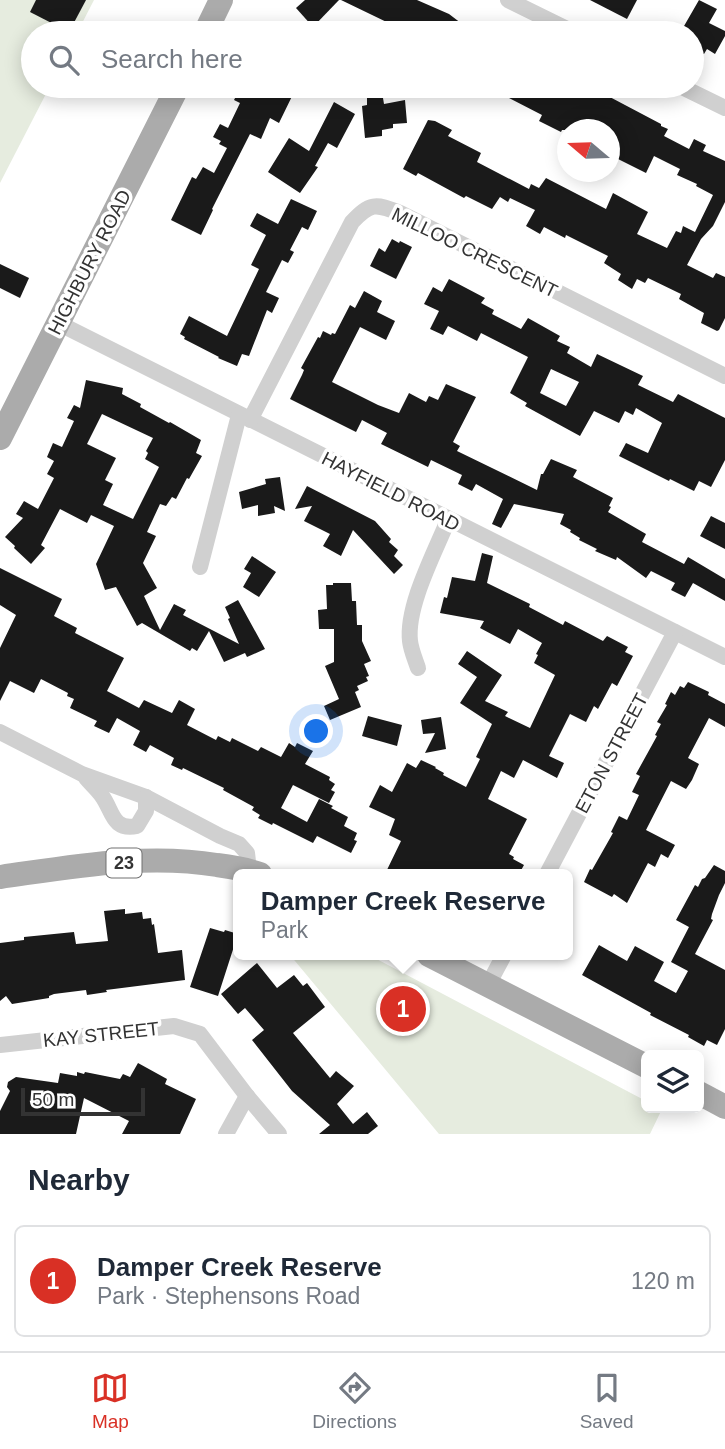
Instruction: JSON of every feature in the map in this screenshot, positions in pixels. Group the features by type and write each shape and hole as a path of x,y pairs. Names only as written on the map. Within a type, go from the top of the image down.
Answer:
{"main road":[{"path":"211,21 221,0"},
{"name":"HIGHBURY ROAD","path":"0,438 172,98"},
{"name":"23","path":"0,877 80,866 166,860 238,869"},
{"path":"439,960 641,1063"},
{"path":"704,1096 725,1107"}],"street":[{"path":"510,0 551,21"},
{"path":"704,94 723,101"},
{"name":"MILLOO CRESCENT","path":"244,418 352,222 362,211 373,205 400,213 725,376"},
{"name":"HAYFIELD ROAD","path":"58,323 725,657"},
{"path":"200,567 244,418"},
{"path":"418,668 410,643 413,606 448,520"},
{"name":"ETON STREET","path":"550,869 675,632"},
{"path":"0,732 82,774 146,797 239,844 247,853 253,869"},
{"path":"82,774 101,794 119,824 137,826 147,808 146,797"},
{"path":"488,985 501,960"},
{"name":"KAY STREET","path":"0,1045 173,1026 200,1034 279,1134"},
{"path":"226,1134 247,1096"}],"shaded area":[{"path":"0,0 94,0 83,21 21,21 21,98 44,98 0,183"},
{"path":"294,960 378,960 641,1098 641,1113 660,1113 650,1134 439,1134"}],"building":[{"path":"36,0 86,0 75,21 48,21 30,12"},
{"path":"305,0 339,0 319,21 308,21 296,8"},
{"path":"341,0 417,0 458,21 384,21"},
{"path":"590,0 637,0 627,19"},
{"path":"699,0 717,9 709,23 725,31 725,36 715,54 707,49 704,54 704,21 687,21"},
{"path":"291,98 279,123 270,118 261,139 250,134 201,235 171,220 192,177 196,179 203,167 214,173 227,148 213,137 220,124 228,128 240,103 234,100"},
{"path":"367,98 383,98 384,104 405,100 407,123 393,124 393,128 382,130 382,136 365,138 362,106 367,105"},
{"path":"509,98 612,98 668,129 664,136 689,149 694,139 706,145 703,151 725,161 725,202 713,226 701,239 687,265 713,278 716,273 725,277 725,318 719,330 701,323 704,313 679,299 681,294 648,278 645,283 637,279 632,289 618,280 621,274 604,263 608,256 566,235 565,238 544,227 540,234 526,226 535,210 510,198 508,202 500,197 492,209 466,196 464,198 418,173 416,176 403,169 428,120 435,121 452,130 448,136 481,153 477,162 529,189 531,184 539,188 546,178 606,209 613,193 648,212 637,234 667,248 676,231 681,233 683,226 695,232 713,195 677,175 680,169 654,156 646,173 620,160 620,119 557,119 557,130 539,121 542,115"},
{"path":"334,102 355,114 337,148 328,143 315,166 318,167 300,193 268,172 289,138 309,151"},
{"path":"291,199 317,211 308,230 302,227 290,250 294,252 288,263 282,260 266,292 279,298 272,313 267,310 249,356 242,354 237,366 184,339 180,334 189,316 227,336 259,269 251,265 266,235 250,226 257,213 278,224"},
{"path":"392,239 412,247 396,279 370,266 379,248 385,252"},
{"path":"0,264 29,278 20,298 0,288"},
{"path":"449,279 485,298 481,303 494,310 492,314 521,329 528,318 560,336 557,341 570,347 567,353 591,367 597,354 643,376 638,385 673,402 678,394 725,418 725,460 711,487 699,481 694,491 619,456 626,443 648,453 662,423 636,408 633,415 625,411 619,423 594,411 580,436 525,406 527,403 510,393 528,357 481,333 477,341 448,326 443,335 430,329 439,311 424,304 433,287 442,292","holes":["551,369 579,382 566,406 540,393"]},
{"path":"364,291 382,301 377,312 395,321 386,340 360,327 332,382 399,413 409,393 426,402 429,396 438,400 446,384 476,397 453,442 460,446 457,451 537,490 541,474 551,459 577,470 573,477 613,498 608,512 646,534 642,542 684,564 688,557 725,579 725,601 693,583 685,597 671,590 675,583 651,571 646,578 617,557 616,560 595,551 597,549 579,540 571,530 560,524 564,514 514,504 501,528 492,524 503,499 476,484 472,491 458,484 462,475 431,460 428,467 381,444 387,433 362,420 356,432 290,399 304,370 301,368 318,337 320,338 323,331 335,334 350,305 355,308"},
{"path":"86,380 123,388 122,394 141,404 140,407 201,440 196,453 202,456 189,479 187,478 176,499 172,497 166,506 160,504 147,532 156,536 143,563 157,588 144,596 160,630 174,604 186,610 183,615 239,644 225,607 238,600 265,649 247,657 245,653 224,662 209,631 197,651 192,648 190,651 142,623 137,626 116,587 105,590 96,564 114,526 91,515 87,523 60,509 41,545 45,548 31,564 5,537 23,518 16,514 24,501 38,509 54,478 47,474 54,461 47,457 53,443 62,447 74,421 67,418 74,405 80,408","holes":["102,414 153,438 145,459 159,467 133,519 103,505 113,484 105,480 116,458 87,444"]},
{"path":"280,477 285,511 274,506 275,513 258,516 258,505 242,509 239,492 266,484 265,479"},
{"path":"307,486 375,521 398,550 394,556 403,565 394,574 353,530 341,556 323,546 330,534 304,521 312,506 295,509"},
{"path":"711,516 725,523 725,549 700,536"},
{"path":"482,553 493,556 487,583 530,604 529,607 563,625 565,621 603,641 607,636 628,647 625,652 633,656 617,686 612,683 598,709 594,706 586,722 570,714 549,756 564,763 557,778 523,760 514,778 501,771 488,799 527,819 509,854 524,865 522,869 387,869 401,841 389,835 395,819 369,807 380,785 392,792 407,763 416,768 421,760 466,787 480,759 476,757 492,724 460,703 477,677 458,664 467,651 502,675 485,701 508,712 505,716 530,728 555,675 534,663 542,643 518,629 510,644 480,628 484,621 440,613 452,577 475,581"},
{"path":"252,556 276,572 259,597 243,587 251,573 244,569"},
{"path":"0,568 62,599 54,616 77,628 75,633 124,658 107,691 139,708 144,700 172,713 179,700 195,709 187,725 216,740 218,736 230,742 232,738 258,751 261,747 281,757 289,743 295,747 297,743 313,751 305,764 330,777 329,780 335,784 331,790 335,792 329,803 293,785 281,808 307,822 319,799 333,806 331,808 348,817 344,826 357,833 354,840 357,841 351,853 317,836 313,843 258,818 260,815 252,810 254,807 223,790 224,788 171,765 174,758 150,745 146,752 133,745 140,731 117,718 109,733 94,726 97,721 70,708 74,699 67,696 68,693 41,679 34,693 10,681 0,701 0,648 16,615 0,605"},
{"path":"351,583 352,601 356,601 357,625 362,625 362,641 371,661 364,664 369,676 366,677 368,681 357,686 359,690 355,692 361,707 330,720 324,706 339,699 325,666 334,662 334,629 319,629 318,610 327,609 326,585"},
{"path":"688,682 709,692 708,695 725,704 725,727 709,718 688,758 699,764 692,780 686,789 671,781 646,830 675,845 668,858 661,854 655,867 648,863 627,903 614,894 612,897 584,882 613,833 611,832 619,816 627,820 639,795 632,792 640,776 636,774 657,736 655,735 661,724 657,722 671,692 675,695 680,686 684,688"},
{"path":"368,716 402,725 397,746 362,736"},
{"path":"441,717 446,749 425,753 435,733 423,734 421,720"},
{"path":"714,865 725,871 725,883 712,914 713,920 695,954 725,970 725,1029 717,1045 707,1040 704,1046 582,975 599,945 627,961 635,946 664,962 654,981 676,993 688,971 671,962 689,927 676,920 695,885 698,887"},
{"path":"125,909 125,914 142,912 143,919 151,918 158,953 182,950 185,980 87,995 86,990 54,994 49,998 12,1004 6,996 0,1001 0,943 24,940 24,937 74,932 76,944 108,941 104,911"},
{"path":"210,928 233,932 233,950 218,996 190,987"},
{"path":"257,963 277,988 294,975 303,986 307,983 325,1007 293,1033 330,1078 336,1071 354,1086 337,1104 353,1124 367,1112 378,1126 368,1134 319,1134 330,1125 292,1091 252,1040 264,1030 245,1008 238,1014 221,994"},
{"path":"138,1063 167,1079 165,1084 196,1099 180,1134 122,1134 129,1121 84,1098 76,1134 0,1134 0,1111 10,1091 8,1082 16,1077 58,1083 60,1073 77,1076 77,1072 85,1072 120,1079 123,1074 130,1077"}],"place":[{"name":"Damper Creek Reserve","path":"403,1009"}]}
